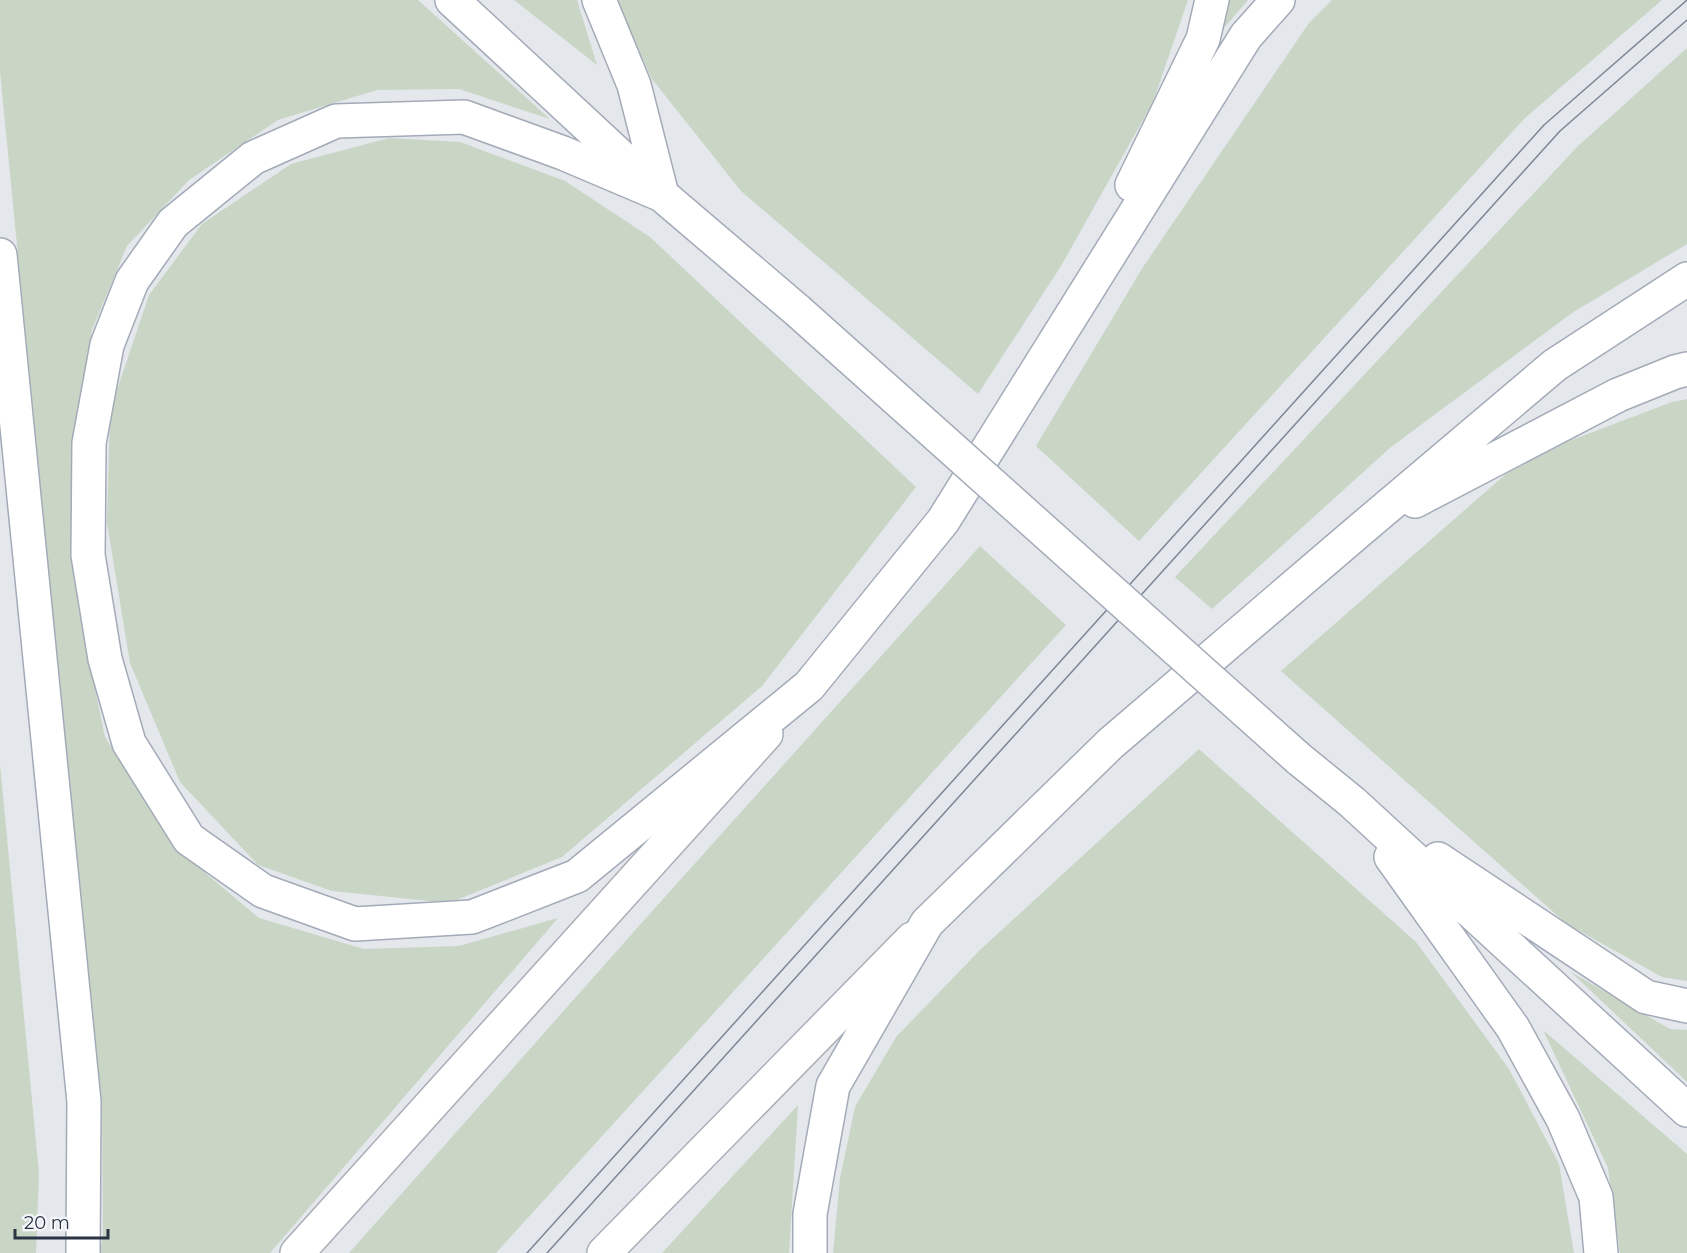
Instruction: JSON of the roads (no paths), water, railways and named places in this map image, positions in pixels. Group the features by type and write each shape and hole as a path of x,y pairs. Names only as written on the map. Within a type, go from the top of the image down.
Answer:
{"main road":[{"path":"452,0 662,195 798,311 1299,759 1352,802 1687,1110"},
{"path":"598,0 634,85 662,195"},
{"path":"1056,342 1203,39 1212,0"},
{"path":"297,1253 809,686 943,521 1246,36 1278,0"},
{"path":"662,195 563,153 464,117 336,121 253,158 173,223 132,281 107,345 89,443 88,555 105,659 129,742 189,838 263,891 355,924 472,917 577,876 809,686"},
{"path":"0,255 84,1102 83,1253"},
{"path":"604,1253 927,924 1110,744 1555,365 1687,279"},
{"path":"1360,530 1618,395 1687,369"},
{"path":"1352,802 1646,997 1687,1006"},
{"path":"1352,802 1514,1028 1563,1119 1596,1197 1601,1253"},
{"path":"810,1253 810,1214 834,1086 927,924"}],"tram line":[{"path":"527,1253 1544,125 1687,0"},
{"path":"547,1253 1560,131 1687,20"}]}
